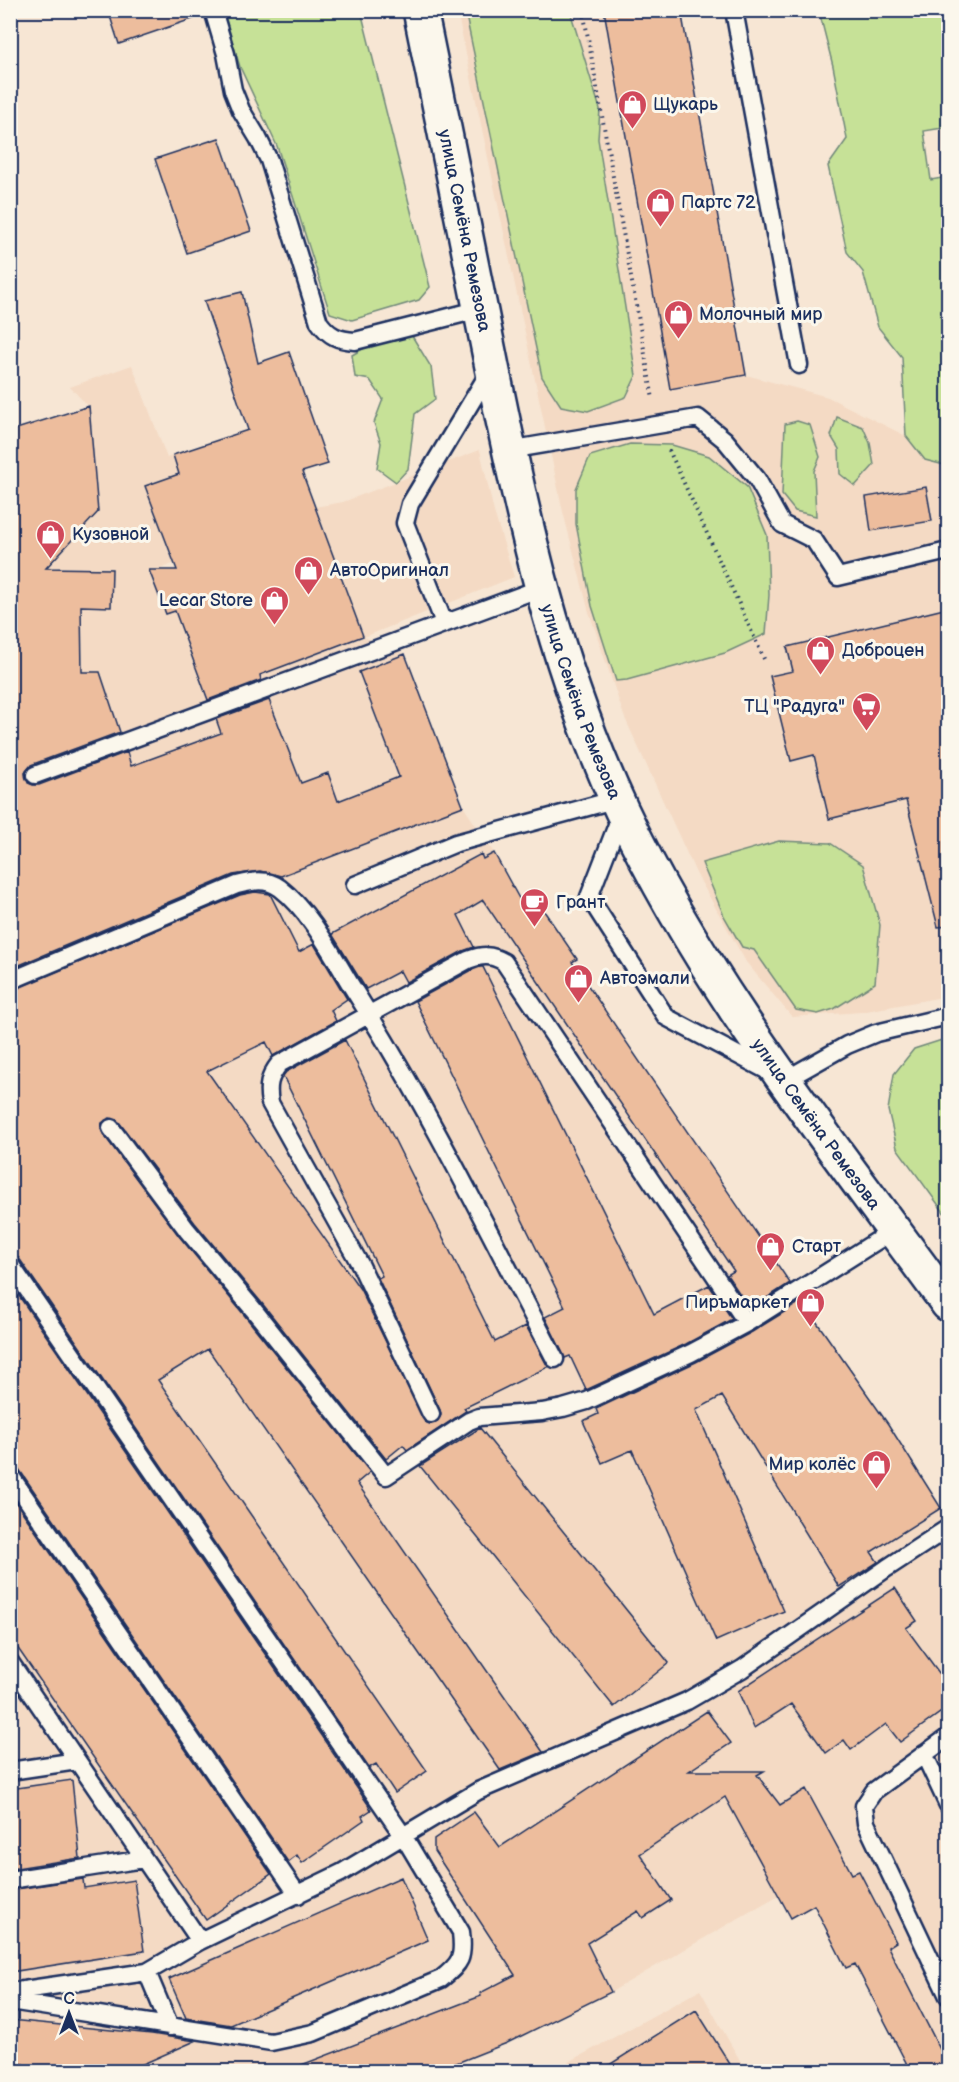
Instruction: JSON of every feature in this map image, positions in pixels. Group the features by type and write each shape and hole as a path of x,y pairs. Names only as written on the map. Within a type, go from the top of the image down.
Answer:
{"main road":[{"name":"улица Семёна Ремезова","path":"420,10 509,450 541,588 560,652 593,744 658,883 693,944 785,1080 948,1304"}],"lane":[{"path":"213,10 226,54 233,90 268,160 319,322 328,333 340,340 355,341 480,309"},
{"path":"734,10 799,365"},
{"path":"444,623 405,523 410,504 492,367"},
{"path":"509,450 698,418 725,440 758,479 782,524 814,540 838,577 948,550"},
{"path":"35,775 541,588"},
{"path":"355,885 456,843 620,805"},
{"path":"620,805 589,897 666,1017 785,1080 847,1045 876,1033 948,1016"},
{"path":"10,981 237,885 253,880 266,881 279,888 310,922 369,1014 437,1132 555,1359"},
{"path":"431,1413 362,1266 270,1103 268,1088 270,1075 279,1064 468,960 483,955 495,957 504,962 747,1323"},
{"path":"111,1128 187,1230 253,1308 386,1476 469,1421 479,1417 542,1412 587,1401 692,1353 747,1323 894,1230"},
{"path":"10,1264 404,1837 461,1932 463,1949 457,1966 441,1979 313,2033 271,2042 10,2001"},
{"path":"10,1475 298,1895"},
{"path":"10,1992 147,1972 200,1941 298,1895 404,1837 478,1791 687,1701 742,1669 886,1568 948,1528"},
{"path":"11,1663 200,1941"},
{"path":"948,1737 874,1791 864,1806 866,1823 948,1996"},
{"path":"924,1754 948,1805"},
{"path":"10,1771 78,1761"},
{"path":"10,1880 144,1859"},
{"path":"147,1972 170,2027"}],"path":[{"path":"583,10 653,400"},
{"path":"668,447 765,661"}],"shaded area":[{"path":"457,11 604,11 670,389 746,375 828,397 906,436 925,460 948,466 948,996 861,1012 792,1017 746,962 696,873 624,716 589,612 563,512"},
{"path":"132,365 167,458 173,455 179,474 175,563 150,573 166,614 190,605 222,689 363,636 315,507 343,502 480,450 494,512 514,577 364,637 405,654 463,806 494,853 521,902 533,894 577,959 572,962 888,1424 948,1519 948,2071 911,2071 857,1969 846,1968 814,1905 779,1895 611,1992 507,2043 434,2071 11,2071 10,431 88,406 70,387"},
{"path":"700,1990 746,2071 551,2072"}],"green space":[{"path":"223,11 361,11 430,287 419,300 352,320 330,313 277,146 240,67"},
{"path":"465,11 570,11 600,109 598,139 636,376 626,397 588,411 561,406 542,377"},
{"path":"819,11 948,11 948,127 924,131 931,180 948,177 948,466 925,460 906,436 902,357 878,327 863,272 847,252 828,166 847,139 833,66"},
{"path":"412,336 431,367 435,399 415,414 408,469 396,482 377,468 381,443 374,423 383,399 370,380 355,377 352,355 377,341"},
{"path":"837,417 863,427 870,443 874,465 855,486 840,474 839,449 831,436"},
{"path":"797,421 810,425 820,457 814,471 816,516 795,511 782,495 785,424"},
{"path":"630,444 672,445 709,456 747,487 767,535 769,595 766,634 725,653 616,681 592,606 576,524 576,489 590,456"},
{"path":"779,841 830,843 863,865 880,925 875,983 834,1009 818,1014 796,1010 754,950 742,947 724,916 702,863"},
{"path":"948,1038 948,1218 897,1148 888,1110 894,1074 914,1049"}],"building":[{"path":"108,10 200,10 201,16 119,44"},
{"path":"604,10 681,10 746,375 670,389"},
{"path":"219,138 251,231 187,253 155,159"},
{"path":"242,292 258,363 289,352 328,464 302,472 363,636 260,675 261,680 208,700 175,611 166,614 149,570 177,570 145,486 179,474 173,455 248,430 204,301"},
{"path":"89,406 98,512 46,568 112,569 111,607 81,606 82,672 100,672 120,732 31,765 25,773 28,783 39,785 127,752 131,766 221,733 216,719 269,700 301,783 328,773 338,801 399,777 359,672 405,654 463,806 281,876 260,871 233,875 10,969 10,431"},
{"path":"926,487 932,521 871,531 866,497"},
{"name":"ТЦ \"Радуга\"","path":"948,608 948,926 938,927 906,800 829,819 814,755 791,761 770,676 793,671 787,647"},
{"path":"494,853 521,902 533,894 577,959 572,962 790,1283 750,1309 727,1275 734,1271 483,900 458,915 474,947 406,982 400,971 366,989 332,934 481,854 483,859"},
{"path":"255,892 270,894 299,952 314,944 347,999 331,1010 336,1021 273,1056 266,1042 207,1071 360,1289 425,1422 436,1423 441,1415 440,1410 378,1278 382,1276 283,1076 286,1072 345,1040 495,1342 526,1326 548,1367 464,1408 466,1411 407,1450 403,1445 386,1459 195,1223 119,1122 110,1118 102,1123 103,1134 179,1236 370,1472 357,1483 543,1752 500,1770 208,1349 158,1380 427,1771 395,1793 376,1764 369,1768 19,1258 10,1254 10,991 240,895"},
{"path":"483,967 654,1314 709,1285 732,1319 686,1344 586,1390 570,1356 565,1358 545,1317 565,1307 415,1001"},
{"path":"10,1283 368,1804 371,1810 362,1816 364,1820 302,1863 297,1855 288,1862 19,1469 10,1465"},
{"path":"802,1301 888,1424 941,1508 871,1552 878,1562 839,1587 722,1396 696,1410 784,1611 716,1641 632,1450 602,1463 583,1421 598,1414 596,1409 696,1362 752,1332"},
{"path":"480,1428 669,1663 614,1707 420,1466"},
{"path":"10,1494 271,1874 206,1920 10,1637"},
{"path":"895,1588 917,1621 906,1628 948,1685 948,1707 900,1742 886,1724 851,1750 844,1740 826,1753 791,1704 754,1728 738,1691"},
{"path":"707,1711 731,1743 689,1771 764,1771 757,1775 780,1805 806,1789 852,1874 859,1871 896,1942 888,1947 948,2065 948,2072 911,2072 855,1964 846,1968 814,1905 791,1918 725,1797 640,1854 671,1900 643,1918 638,1911 587,1943 611,1992 507,2043 434,2072 291,2072 291,2069 481,1996 480,1993 515,1975 434,1851 434,1839 474,1812 500,1847"},
{"path":"72,1780 80,1858 10,1869 10,1789"},
{"path":"401,1877 428,1940 231,2025 186,2018 169,1979"},
{"path":"83,1879 84,1888 134,1880 144,1951 10,1972 10,1890"},
{"path":"696,2010 735,2072 598,2072"},
{"path":"10,2020 152,2034 195,2041 125,2072 22,2072 23,2064 10,2063"}],"place":[{"name":"Щукарь","path":"632,130"},
{"name":"Партс 72","path":"660,228"},
{"name":"Молочный мир","path":"678,340"},
{"name":"Кузовной","path":"51,560"},
{"name":"АвтоОригинал","path":"309,596"},
{"name":"Lecar Store","path":"274,626"},
{"name":"Доброцен","path":"821,676"},
{"name":"ТЦ \"Радуга\"","path":"866,732"},
{"name":"Грант","path":"535,928"},
{"name":"Автоэмали","path":"579,1004"},
{"name":"Старт","path":"771,1272"},
{"name":"Пиръмаркет","path":"810,1328"},
{"name":"Мир колёс","path":"877,1490"}]}
